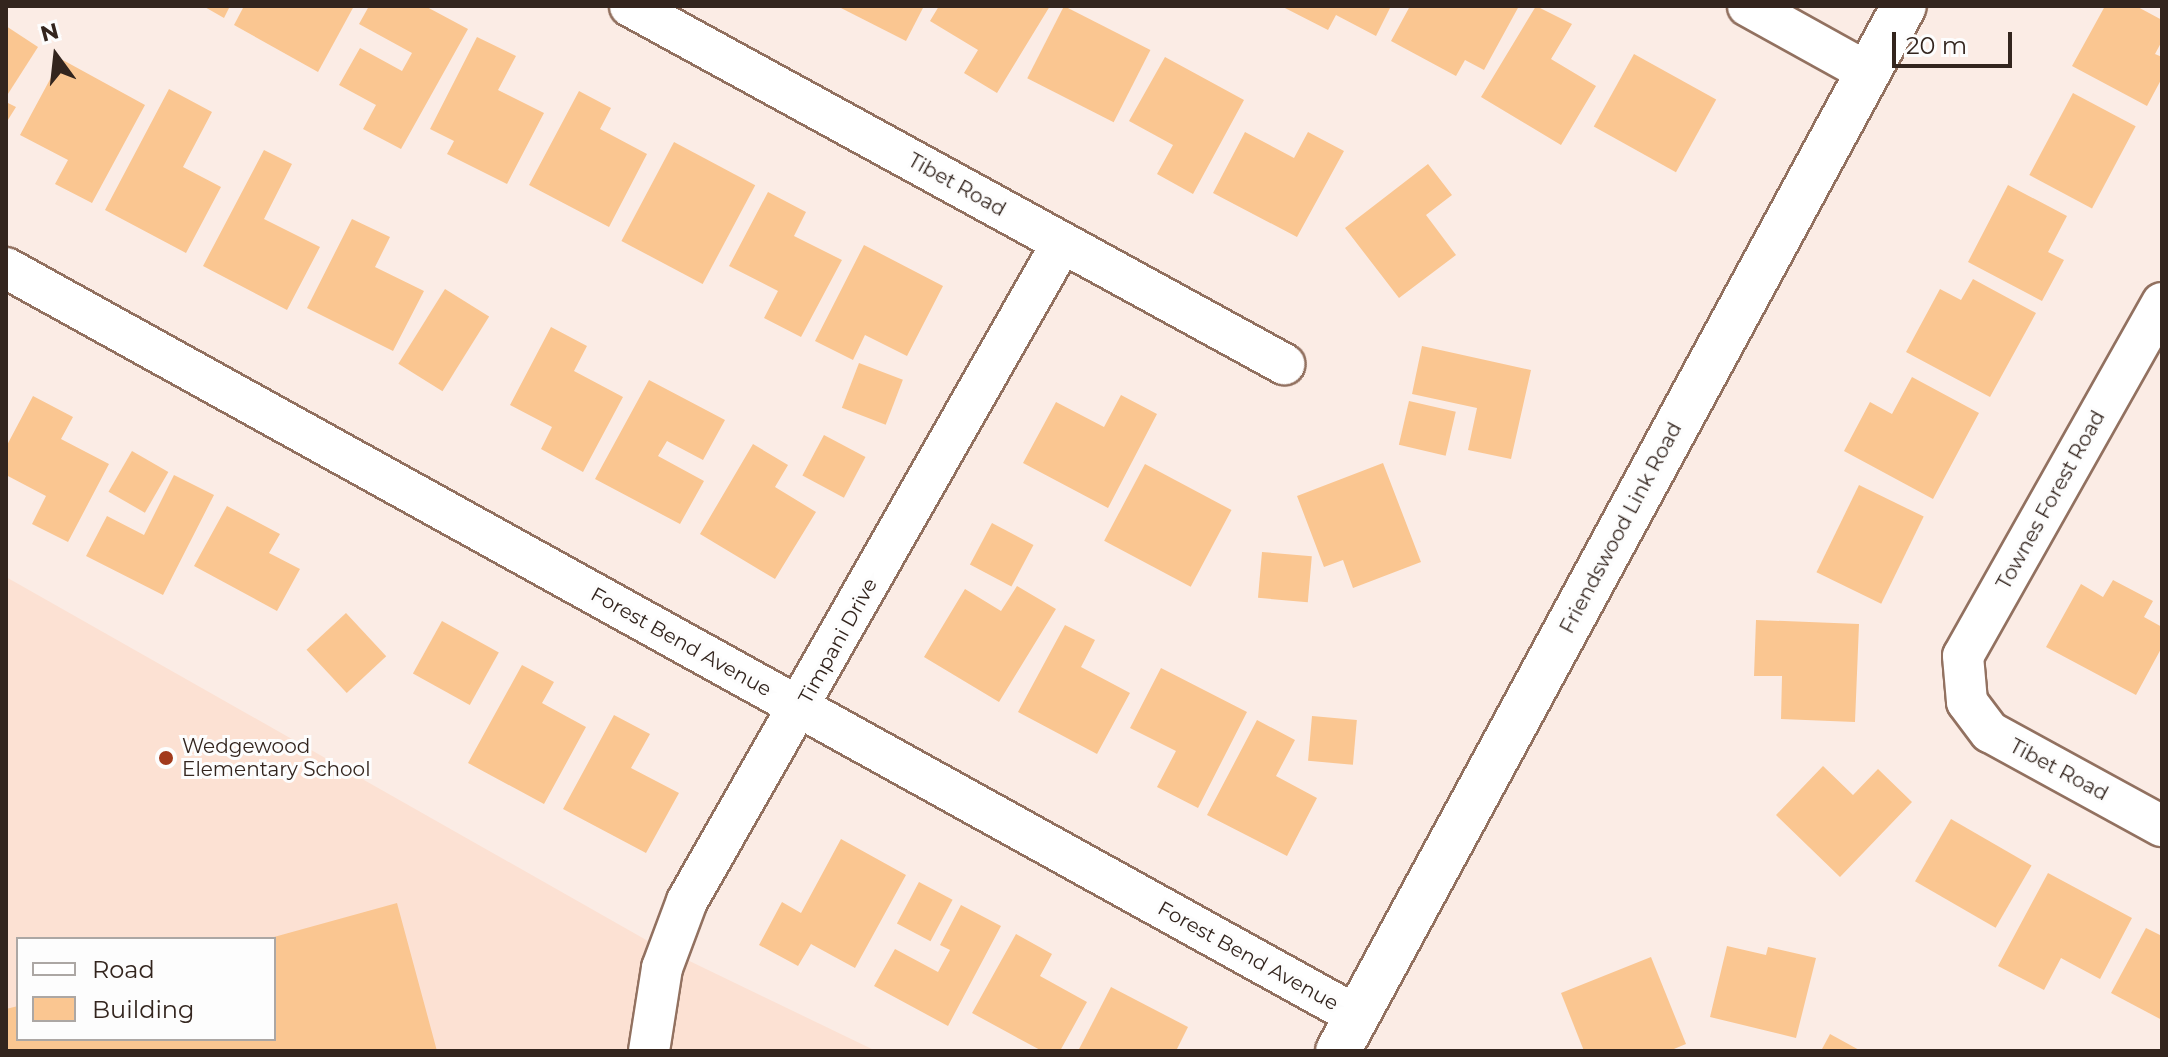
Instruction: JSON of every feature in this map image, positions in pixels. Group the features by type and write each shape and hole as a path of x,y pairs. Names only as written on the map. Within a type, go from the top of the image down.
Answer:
{"main road":[{"name":"Friendswood Link Road","path":"1347,1033 1904,6"}],"street":[{"name":"Tibet Road","path":"630,6 1284,364"},
{"path":"1748,6 1867,72"},
{"name":"Timpani Drive","path":"649,1051 662,968 687,901 801,708 1062,243"},
{"name":"Forest Bend Avenue","path":"6,268 801,708 1347,1033"},
{"name":"Townes Forest Road","path":"1967,702 1963,656 2162,303"},
{"name":"Tibet Road","path":"1967,702 1990,732 2162,826"}],"shaded area":[{"name":"Wedgewood Elementary School","path":"6,577 648,941 876,1051 6,1051"}],"building":[{"path":"203,6 230,6 224,18"},
{"path":"244,6 354,6 318,72 234,25"},
{"path":"369,6 425,6 468,29 401,149 363,129 376,105 339,85 360,48 402,71 412,53 359,24"},
{"path":"837,6 924,6 906,41"},
{"path":"939,6 1050,6 997,93 964,73 978,50 930,21"},
{"path":"1064,6 1150,50 1114,122 1027,78"},
{"path":"1281,6 1391,6 1376,36 1336,15 1328,30"},
{"path":"1410,6 1519,6 1484,70 1465,60 1456,76 1391,41"},
{"path":"1536,6 1572,24 1551,59 1596,86 1561,145 1481,97"},
{"path":"2105,6 2136,6 2162,20 2162,41 2155,54 2162,57 2162,78 2147,106 2072,66"},
{"path":"6,26 38,47 6,97"},
{"path":"477,37 516,56 498,90 544,113 507,184 447,154 454,141 430,129"},
{"path":"1634,54 1716,100 1676,172 1594,127"},
{"path":"1165,57 1244,100 1193,194 1157,174 1173,145 1129,121"},
{"path":"61,59 145,105 92,203 55,184 68,160 20,135"},
{"path":"169,89 212,112 183,167 221,187 186,253 105,210"},
{"path":"579,91 611,108 600,129 647,154 609,227 529,185"},
{"path":"2073,93 2136,126 2092,208 2029,175"},
{"path":"6,102 16,107 6,123"},
{"path":"1245,132 1294,158 1308,132 1344,151 1297,237 1213,193"},
{"path":"674,142 755,185 703,284 621,241"},
{"path":"264,150 292,164 264,219 320,247 287,310 203,266"},
{"path":"1428,164 1452,195 1426,215 1456,255 1399,298 1345,228"},
{"path":"2008,185 2067,216 2048,252 2064,260 2042,301 1968,262"},
{"path":"768,192 806,212 794,236 842,260 801,337 764,318 778,291 729,266"},
{"path":"352,219 390,237 375,267 424,291 393,351 307,308"},
{"path":"864,245 943,286 907,356 865,335 853,360 815,341"},
{"path":"1973,279 2036,313 1990,397 1906,352 1940,289 1961,300"},
{"path":"445,289 489,317 442,391 398,364"},
{"path":"551,327 587,346 574,371 623,397 583,472 541,449 552,427 510,405"},
{"path":"1422,346 1531,370 1511,459 1468,450 1477,408 1412,394"},
{"path":"859,363 903,380 886,425 842,408"},
{"path":"1912,377 1979,413 1933,499 1844,451 1870,402 1892,414"},
{"path":"649,380 725,420 703,460 667,441 658,456 704,481 680,524 595,479"},
{"path":"1121,395 1157,414 1108,508 1023,463 1056,402 1104,427"},
{"path":"33,396 73,417 61,439 109,464 68,542 32,524 46,496 6,475 6,447"},
{"path":"1409,401 1456,412 1446,456 1399,445"},
{"path":"824,435 865,457 844,498 802,476"},
{"path":"753,444 788,465 775,487 816,512 775,579 700,534"},
{"path":"132,451 168,472 145,513 108,492"},
{"path":"1383,463 1421,562 1353,588 1343,560 1324,567 1297,496"},
{"path":"1145,464 1232,510 1191,587 1104,541"},
{"path":"174,475 214,495 163,595 86,556 107,516 144,535"},
{"path":"1859,485 1924,517 1881,604 1816,572"},
{"path":"227,506 280,534 269,553 300,569 277,611 194,566"},
{"path":"992,523 1033,545 1011,587 970,564"},
{"path":"1262,552 1312,556 1308,602 1258,598"},
{"path":"2113,580 2153,601 2144,617 2162,627 2162,647 2136,695 2046,647 2081,584 2103,597"},
{"path":"1017,586 1056,609 999,702 924,657 965,589 1001,611"},
{"path":"346,613 386,656 347,693 307,650"},
{"path":"1756,620 1859,624 1855,722 1781,719 1782,676 1754,676"},
{"path":"442,621 499,653 470,705 413,673"},
{"path":"1065,625 1095,640 1081,667 1130,693 1097,754 1018,712"},
{"path":"522,665 554,682 542,703 586,727 544,804 468,763"},
{"path":"1161,668 1247,712 1198,808 1157,787 1176,751 1130,728"},
{"path":"614,715 650,734 631,768 679,793 646,853 563,809"},
{"path":"1312,716 1357,720 1353,765 1308,761"},
{"path":"1257,720 1295,740 1276,776 1317,798 1287,856 1207,815"},
{"path":"1823,766 1853,795 1878,769 1912,802 1840,877 1776,815"},
{"path":"1951,819 2032,865 1996,928 1915,881"},
{"path":"841,839 906,875 855,968 811,944 798,966 759,945 782,902 801,913"},
{"path":"2048,873 2132,918 2100,979 2061,958 2044,990 1998,966"},
{"path":"919,882 953,900 930,941 897,923"},
{"path":"397,903 437,1051 6,1051 6,1009 16,1006 16,1041 276,1041 274,937"},
{"path":"961,905 1001,926 948,1026 874,986 895,949 938,972 950,950 940,945"},
{"path":"2146,928 2162,936 2162,1020 2111,993"},
{"path":"1016,934 1052,954 1040,976 1087,1002 1060,1051 1042,1051 972,1013"},
{"path":"1727,946 1766,955 1768,947 1816,958 1796,1038 1710,1017"},
{"path":"1651,957 1686,1044 1669,1051 1584,1051 1561,993"},
{"path":"1111,987 1188,1027 1176,1051 1078,1051"},
{"path":"1830,1034 1861,1051 1821,1051"}],"place":[{"name":"Wedgewood Elementary School","path":"166,758"}]}
